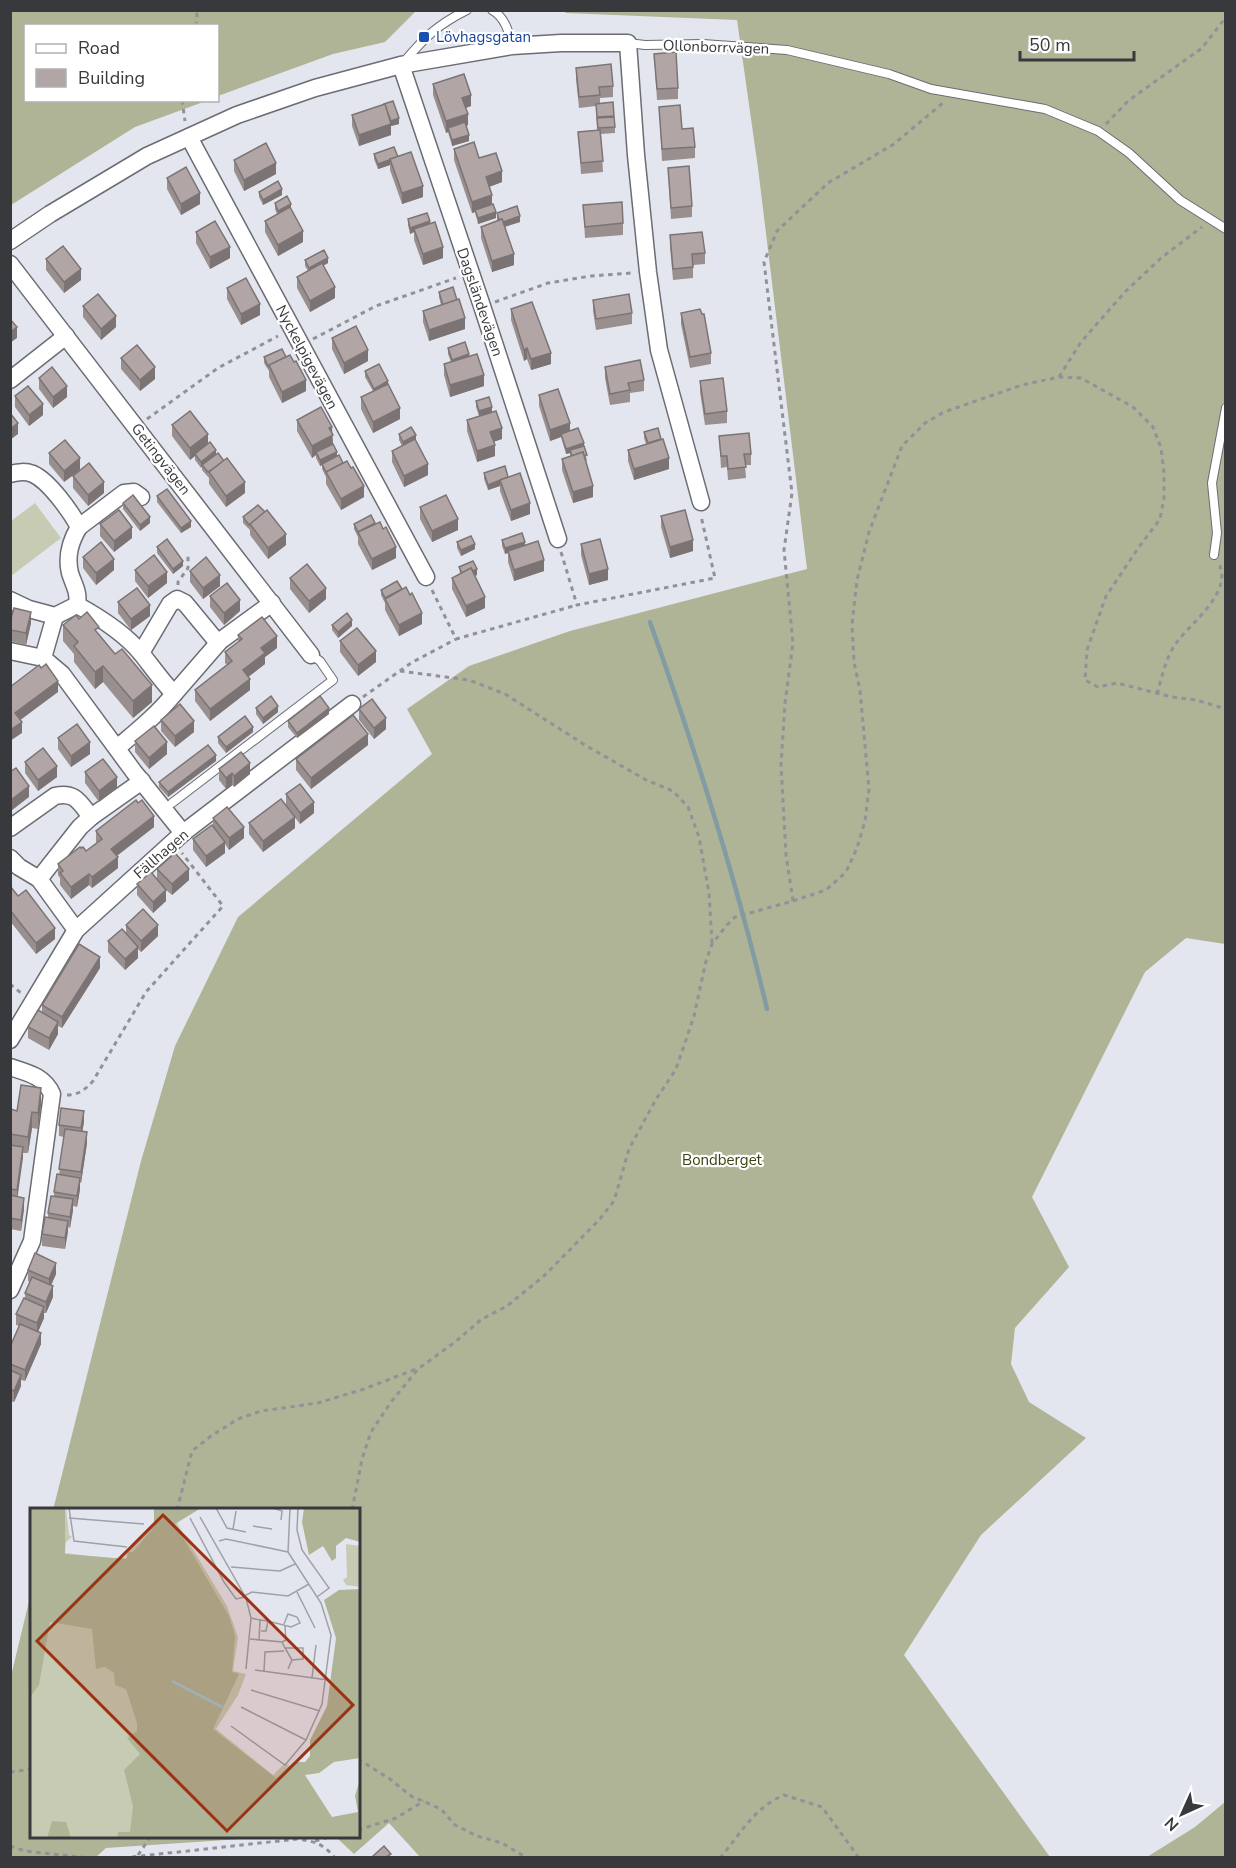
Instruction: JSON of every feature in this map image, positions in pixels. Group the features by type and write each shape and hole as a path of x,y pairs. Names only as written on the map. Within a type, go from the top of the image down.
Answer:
{"street":[{"path":"10,241 50,213 147,156 237,115 315,88 401,65 512,46 628,43 636,155 658,350 700,502"},
{"name":"Dagsländevägen","path":"401,65 558,539"},
{"name":"Nyckelpigevägen","path":"189,137 426,577"},
{"name":"Getingvägen","path":"10,264 311,655"},
{"path":"10,380 66,336"},
{"path":"10,474 21,471 41,478 68,509 79,527"},
{"path":"77,605 78,595 68,558 79,527 124,493 134,492 141,497"},
{"path":"141,653 170,604 177,599 185,603 218,643"},
{"path":"10,600 29,609 55,616 77,605"},
{"path":"117,748 162,709 218,643 272,603"},
{"path":"77,605 105,623 141,653 174,694"},
{"path":"43,658 55,616"},
{"path":"10,651 43,658 62,674 142,781 178,838"},
{"name":"Fällhagen","path":"10,1040 76,930 178,838 352,704"},
{"path":"39,879 80,826 142,781"},
{"path":"10,828 55,796 64,794 71,795 78,800 91,817"},
{"path":"10,858 39,879 76,930"},
{"path":"10,1067 35,1075 45,1081 52,1094 32,1241 10,1290"}],"lane":[{"path":"401,65 424,38 449,19 467,10"},
{"path":"492,10 499,14 505,23 512,46"},
{"name":"Ollonborrvägen","path":"628,43 703,44 787,50 889,74 930,89 1046,109 1098,131 1129,153 1180,200 1226,229"},
{"path":"1215,555 1217,533 1212,483 1226,408"},
{"path":"172,803 333,680 320,661 311,655"}],"path":[{"path":"1098,131 1128,101 1202,48 1226,17"},
{"path":"793,901 786,855 781,765 785,703 793,643 784,550 792,493 764,262 777,231 828,183 894,144 954,93"},
{"path":"182,102 189,137"},
{"path":"1059,377 1081,342 1125,292 1161,258 1211,220"},
{"path":"301,345 376,306 471,272"},
{"path":"482,306 548,284 591,276 648,272"},
{"path":"136,427 218,368 292,328"},
{"path":"352,1508 362,1459 371,1432 391,1402 418,1369 482,1319 507,1306 544,1276 615,1201 629,1149 655,1101 676,1069 694,1016 712,944 735,917 826,890 846,872 857,848 865,821 869,789 860,690 854,662 852,624 857,580 869,532 902,446 924,423 944,412 1022,385 1059,377 1081,378 1133,407 1153,427 1161,448 1164,498 1160,519 1106,596 1087,650 1085,680 1098,687 1117,683 1226,709"},
{"path":"352,704 411,663 456,639 577,605 715,578 700,502"},
{"path":"558,539 577,605"},
{"path":"1157,694 1166,664 1176,643 1206,611 1221,586 1222,569 1215,555"},
{"path":"177,599 178,582 188,568 188,556"},
{"path":"426,577 456,639"},
{"path":"400,671 469,680 505,694 585,745 646,780 673,791 688,807 699,837 709,893 712,944"},
{"path":"52,1094 70,1095 86,1089 146,992 223,906 178,838"},
{"path":"177,1508 192,1451 238,1419 261,1411 318,1403 418,1369"},
{"path":"360,1760 390,1779 411,1796 441,1809 455,1825 477,1836 502,1843 527,1857"},
{"path":"10,1772 30,1769"},
{"path":"720,1857 757,1811 770,1801 784,1795 822,1807 859,1857"},
{"path":"360,1829 396,1818 424,1801"},
{"path":"138,1855 150,1838"},
{"path":"123,1857 269,1841 297,1839 314,1841 325,1838"},
{"path":"314,1841 329,1850 335,1857"},
{"path":"10,1846 25,1851 89,1857"}],"green space":[{"path":"11,10 416,10 385,42 333,54 219,96 219,24 24,24 24,102 203,102 135,127 11,205"},
{"name":"Bondberget","path":"564,11 1225,11 1225,944 1186,938 1145,972 1032,1197 1069,1267 1015,1328 1011,1364 1029,1402 1086,1438 981,1535 904,1655 1050,1857 420,1857 389,1823 354,1854 337,1838 360,1838 360,1508 54,1508 141,1161 175,1046 238,917 432,754 407,709 469,666 570,631 807,569 758,168 737,20 566,13"},
{"path":"35,503 61,538 11,576 11,521"},
{"path":"30,1597 30,1838 255,1838 106,1848 96,1857 11,1857 11,1676"},
{"path":"1225,1802 1225,1857 1147,1857 1195,1827"}],"building":[{"path":"676,52 678,88 657,89 654,54"},
{"path":"611,64 613,86 599,87 600,95 579,97 576,68"},
{"path":"464,74 471,95 462,98 468,114 446,121 433,84"},
{"path":"393,101 399,118 391,121 384,104"},
{"path":"613,102 614,116 597,117 596,104"},
{"path":"385,104 391,124 359,135 352,115"},
{"path":"680,105 682,129 693,128 695,147 662,149 659,107"},
{"path":"614,117 615,127 598,128 597,118"},
{"path":"465,122 469,135 452,140 448,128"},
{"path":"600,130 603,161 581,163 578,132"},
{"path":"474,142 479,158 496,153 502,171 486,177 492,195 472,202 454,149"},
{"path":"266,143 276,163 244,180 234,160"},
{"path":"394,147 398,157 378,164 374,154"},
{"path":"411,152 423,186 402,193 390,159"},
{"path":"689,166 692,206 671,208 668,168"},
{"path":"186,167 200,193 181,204 167,178"},
{"path":"278,181 282,189 263,200 259,192"},
{"path":"287,196 291,204 278,211 275,203"},
{"path":"622,202 623,223 585,227 583,205"},
{"path":"493,204 496,212 478,218 475,210"},
{"path":"517,206 520,216 503,222 502,219 499,220 497,213"},
{"path":"290,207 303,231 278,245 265,221"},
{"path":"427,213 430,221 410,228 408,219"},
{"path":"502,219 514,254 492,261 481,227"},
{"path":"215,221 230,247 210,257 196,232"},
{"path":"435,222 443,247 423,254 414,229"},
{"path":"702,232 705,253 692,254 693,267 673,269 670,235"},
{"path":"63,246 81,269 64,282 46,259"},
{"path":"324,250 328,258 309,268 305,260"},
{"path":"322,263 335,287 310,301 297,277"},
{"path":"246,278 260,304 241,314 227,288"},
{"path":"453,287 457,300 443,305 439,292"},
{"path":"98,294 116,316 101,329 83,306"},
{"path":"629,294 632,313 596,319 593,300"},
{"path":"459,299 465,318 429,330 423,311"},
{"path":"532,302 551,353 531,359 527,348 524,350 511,309"},
{"path":"700,309 704,314 711,353 690,357 681,313"},
{"path":"10,319 17,327 10,332"},
{"path":"356,326 368,350 344,363 332,338"},
{"path":"465,342 469,354 452,360 448,348"},
{"path":"137,345 155,367 140,380 121,358"},
{"path":"282,349 286,357 268,366 264,357"},
{"path":"477,354 484,375 450,385 444,364"},
{"path":"290,355 294,362 296,361 306,380 282,392 269,365"},
{"path":"640,360 644,380 628,383 630,390 610,394 605,367"},
{"path":"379,364 388,381 374,389 365,371"},
{"path":"52,367 67,386 53,397 39,378"},
{"path":"723,378 727,411 705,414 700,381"},
{"path":"388,384 400,408 373,422 361,397"},
{"path":"28,386 43,404 29,415 15,396"},
{"path":"558,389 570,423 550,430 539,395"},
{"path":"489,397 492,407 479,411 476,401"},
{"path":"321,407 332,427 329,428 333,435 312,446 297,420"},
{"path":"190,411 208,434 190,448 172,425"},
{"path":"496,411 502,428 490,432 495,445 477,451 467,420"},
{"path":"10,413 18,423 10,429"},
{"path":"411,427 416,435 403,442 399,434"},
{"path":"578,428 584,443 566,449 561,434"},
{"path":"658,428 661,439 648,443 644,432"},
{"path":"749,433 751,454 744,454 746,467 728,469 727,456 721,456 719,436"},
{"path":"415,439 428,464 404,476 392,451"},
{"path":"663,439 669,458 634,469 628,450"},
{"path":"65,440 80,458 64,471 49,453"},
{"path":"210,442 216,450 201,462 195,454"},
{"path":"333,444 337,452 320,460 316,452"},
{"path":"584,446 587,455 584,456 583,452 572,456 570,450"},
{"path":"583,452 593,486 573,492 562,459"},
{"path":"218,453 224,461 208,472 202,465"},
{"path":"339,455 343,463 326,472 322,464"},
{"path":"227,458 245,482 226,496 209,472"},
{"path":"347,461 364,486 341,499 326,472"},
{"path":"89,463 104,482 88,495 73,476"},
{"path":"505,466 508,477 488,485 484,473"},
{"path":"520,473 530,503 511,510 500,480"},
{"path":"167,489 191,521 181,528 157,496"},
{"path":"133,495 150,517 140,525 123,503"},
{"path":"446,495 458,519 432,531 420,507"},
{"path":"258,505 265,512 249,525 243,517"},
{"path":"119,510 132,527 114,541 100,524"},
{"path":"267,510 286,534 268,548 250,524"},
{"path":"685,510 693,540 670,547 661,516"},
{"path":"371,515 375,523 358,532 354,524"},
{"path":"380,522 383,529 386,527 396,547 372,559 358,532"},
{"path":"522,533 525,542 505,548 502,540"},
{"path":"471,536 475,544 461,550 457,542"},
{"path":"167,539 183,561 173,569 157,547"},
{"path":"600,539 608,569 589,574 581,544"},
{"path":"538,541 544,560 514,570 508,551"},
{"path":"101,542 114,559 96,573 83,557"},
{"path":"154,555 167,572 148,586 135,570"},
{"path":"206,557 220,575 203,588 190,571"},
{"path":"473,561 477,569 473,571 471,568 462,573 459,567"},
{"path":"307,564 326,588 309,601 290,578"},
{"path":"471,568 485,597 466,606 452,578"},
{"path":"397,581 402,589 385,598 381,590"},
{"path":"227,583 240,600 224,613 210,596"},
{"path":"406,587 410,595 412,593 422,613 399,625 385,599"},
{"path":"137,588 150,605 131,619 118,602"},
{"path":"14,608 31,612 26,633 10,630"},
{"path":"87,612 99,627 95,630 115,654 122,649 152,685 133,701 103,666 95,672 74,646 78,642 63,625 76,615 79,619"},
{"path":"347,613 352,620 338,632 332,625"},
{"path":"262,617 277,636 261,648 265,653 243,670 250,679 210,709 195,690 232,661 225,652 242,639 238,635"},
{"path":"357,628 376,651 358,665 340,641"},
{"path":"46,664 58,681 15,713 22,722 10,730 10,687 39,665 41,668"},
{"path":"271,696 278,706 263,718 256,708"},
{"path":"320,696 329,708 297,733 288,721"},
{"path":"372,699 386,718 374,728 359,709"},
{"path":"180,704 194,721 175,736 161,720"},
{"path":"353,715 368,734 311,778 296,759"},
{"path":"245,716 253,727 226,747 218,737"},
{"path":"77,724 90,742 71,756 58,738"},
{"path":"154,726 167,742 149,758 135,741"},
{"path":"208,745 216,755 168,792 159,782"},
{"path":"43,748 57,766 38,780 25,762"},
{"path":"241,752 250,763 234,776 232,773 226,778 219,769"},
{"path":"103,759 117,777 99,791 85,772"},
{"path":"16,768 29,786 11,800 10,772"},
{"path":"300,784 314,802 300,813 286,794"},
{"path":"281,799 295,817 263,841 249,823"},
{"path":"136,800 138,803 142,800 154,816 111,849 118,857 92,877 89,874 71,887 60,873 63,871 58,864 80,847 86,851 102,839 96,831"},
{"path":"227,807 244,827 229,838 213,818"},
{"path":"212,825 225,842 206,856 193,839"},
{"path":"175,853 189,869 172,884 157,869"},
{"path":"151,872 166,890 153,902 137,884"},
{"path":"10,886 18,896 26,890 55,928 36,943 10,910"},
{"path":"143,909 158,925 141,941 126,925"},
{"path":"122,929 138,947 125,959 108,941"},
{"path":"79,944 100,957 62,1017 42,1005"},
{"path":"38,1010 58,1022 49,1038 28,1027"},
{"path":"21,1085 41,1088 38,1113 32,1112 28,1137 10,1134 11,1109 17,1111"},
{"path":"61,1108 84,1111 81,1128 59,1125"},
{"path":"65,1129 87,1132 81,1172 59,1169"},
{"path":"10,1145 23,1147 17,1190 10,1189"},
{"path":"57,1174 80,1178 77,1196 54,1192"},
{"path":"10,1195 24,1198 21,1220 10,1218"},
{"path":"51,1196 73,1199 70,1217 48,1213"},
{"path":"45,1217 68,1221 65,1238 42,1234"},
{"path":"35,1253 56,1263 49,1279 28,1270"},
{"path":"32,1277 53,1286 46,1302 25,1293"},
{"path":"24,1298 44,1307 37,1323 16,1314"},
{"path":"20,1324 41,1333 25,1370 10,1364 10,1347"},
{"path":"10,1370 21,1375 14,1391 10,1389"},
{"path":"384,1846 391,1854 386,1857 372,1857"}],"waterway":[{"path":"650,622 714,814 767,1009"}],"place":[{"name":"Lövhagsgatan","path":"424,37"}]}
